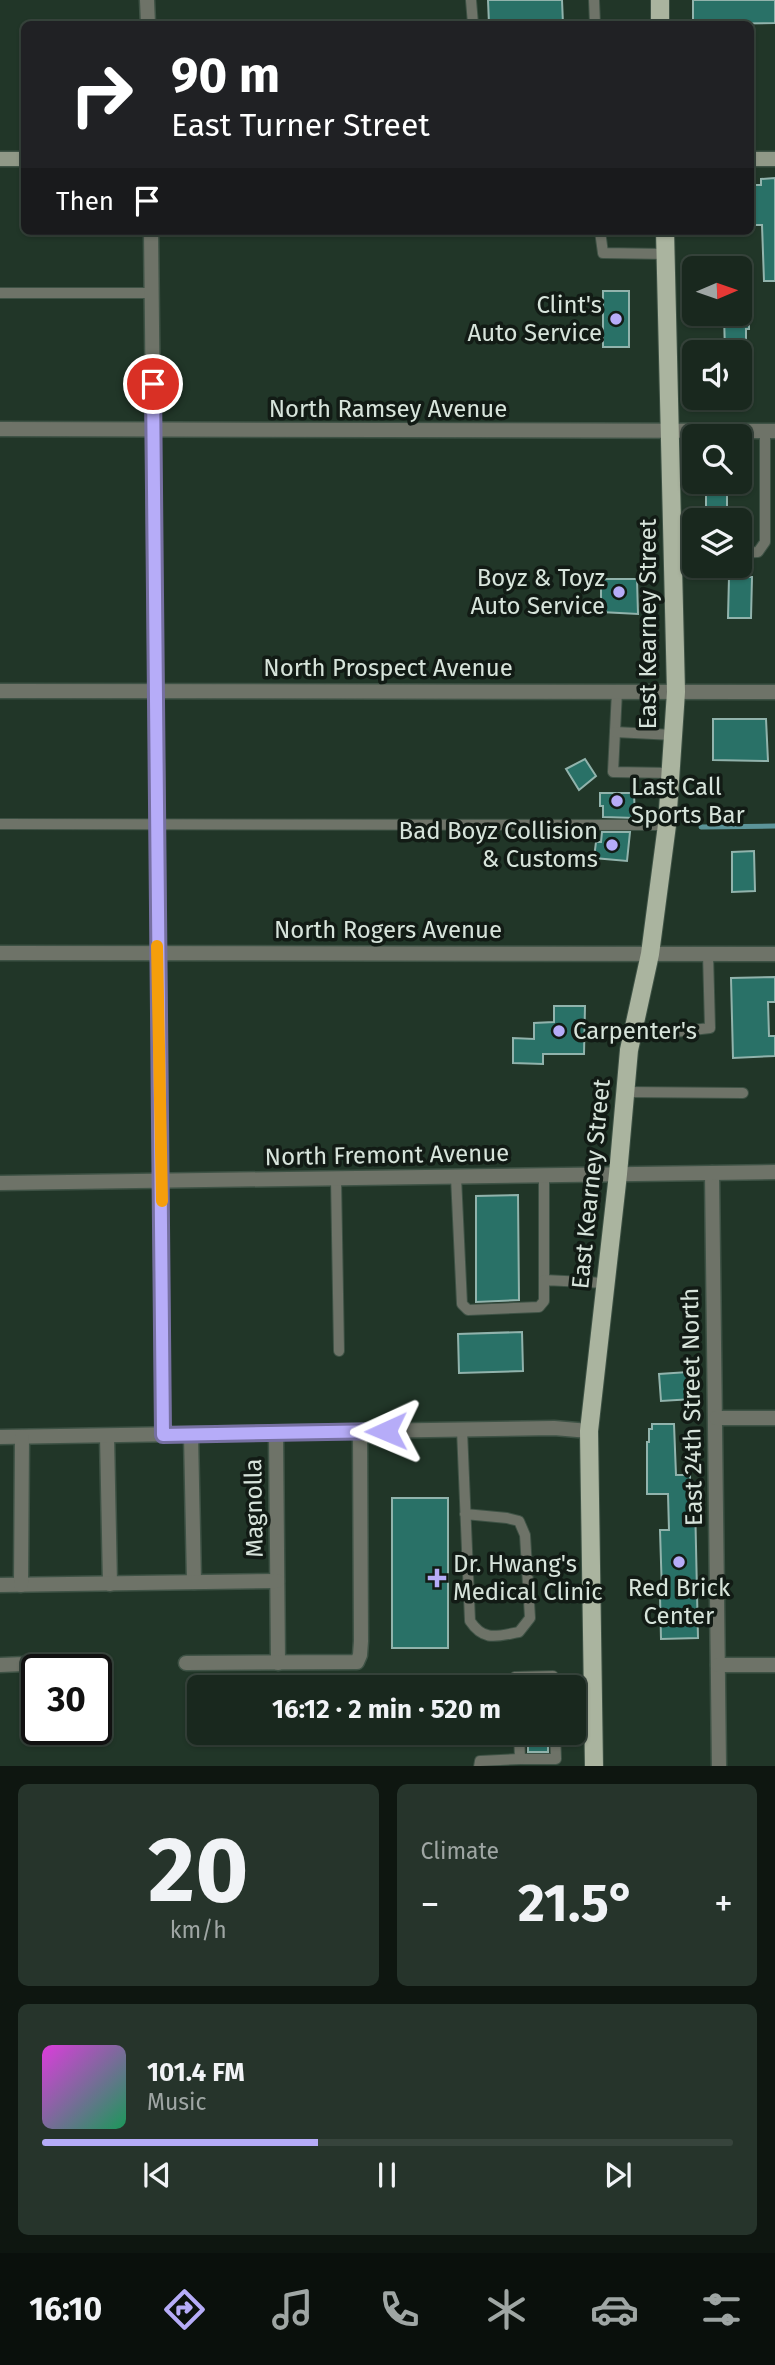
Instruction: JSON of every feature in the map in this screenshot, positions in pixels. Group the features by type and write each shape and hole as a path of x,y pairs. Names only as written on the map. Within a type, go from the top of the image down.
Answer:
{"main road":[{"path":"660,0 660,21"},
{"path":"0,159 21,159"},
{"path":"754,159 775,159"},
{"name":"East Kearney Street","path":"594,1766 589,1431 632,1037 650,954 667,825 677,692 665,235"}],"street":[{"path":"147,0 148,21"},
{"path":"151,235 158,690 157,952 162,1181 163,1435"},
{"name":"North Ramsey Avenue","path":"0,429 770,431"},
{"name":"North Prospect Avenue","path":"0,691 775,692"},
{"name":"North Rogers Avenue","path":"0,953 775,954"},
{"name":"North Fremont Avenue","path":"0,1183 775,1172"},
{"name":"East 24th Street North","path":"712,1173 719,1766"},
{"path":"716,1418 775,1418"},
{"path":"0,1437 554,1429 589,1431"},
{"path":"186,1663 357,1662 360,1656 360,1432"},
{"name":"Magnolla","path":"276,1434 278,1663"},
{"path":"191,1435 194,1582"},
{"path":"107,1436 110,1584"},
{"path":"21,1584 22,1437"},
{"path":"0,1585 277,1581"},
{"path":"0,1665 21,1665"},
{"path":"718,1665 775,1665"}],"lane":[{"path":"471,0 473,21"},
{"path":"594,0 595,21"},
{"path":"601,235 603,253 666,254"},
{"path":"0,293 152,293"},
{"path":"752,552 758,552 765,542 770,431"},
{"path":"673,555 682,555"},
{"path":"617,691 613,772 671,773"},
{"path":"615,732 673,735"},
{"path":"0,824 667,825"},
{"path":"632,1037 710,1028 708,954"},
{"path":"625,1093 743,1093"},
{"path":"456,1177 462,1304 468,1310 479,1311 539,1307 544,1301 544,1175"},
{"path":"336,1178 339,1352"},
{"path":"544,1280 605,1283"},
{"path":"462,1430 470,1621 477,1632 491,1637 519,1632 530,1618 525,1535 519,1521 466,1514"},
{"path":"586,1724 593,1724"},
{"path":"520,1759 521,1745"},
{"path":"480,1766 480,1761 520,1759 535,1763 556,1759 554,1745"}],"building":[{"path":"488,0 562,0 563,21 489,21"},
{"path":"693,0 775,0 775,23 693,21"},
{"path":"775,178 775,281 764,281 762,225 754,225 754,185 761,185 761,179"},
{"name":"Clint's Auto Service","path":"603,291 629,291 629,347 603,347"},
{"path":"724,326 749,326 749,329 746,329 746,340 725,340"},
{"path":"706,494 727,494 727,508 706,508"},
{"path":"729,578 752,578 751,618 728,618"},
{"name":"Boyz & Toyz Auto Service","path":"601,579 637,579 638,614 601,612"},
{"path":"713,719 766,719 768,761 713,760"},
{"path":"585,759 596,776 579,790 566,769"},
{"name":"Last Call Sports Bar","path":"600,793 634,793 635,818 603,817"},
{"name":"Bad Boyz Collision & Customs","path":"602,832 630,832 627,861 594,858 596,842 601,842"},
{"path":"754,851 755,891 732,892 732,852"},
{"path":"775,977 775,1002 768,1002 769,1036 775,1036 775,1056 733,1058 731,978"},
{"name":"Carpenter's","path":"554,1006 585,1006 584,1054 543,1054 543,1064 513,1063 513,1038 534,1039 534,1023 554,1022"},
{"path":"518,1195 519,1300 476,1302 476,1196"},
{"path":"522,1332 523,1371 459,1373 458,1334"},
{"path":"688,1372 689,1381 692,1381 693,1399 661,1401 659,1374"},
{"name":"Red Brick Center","path":"652,1424 674,1424 676,1475 690,1475 690,1501 695,1501 698,1638 661,1639 660,1530 669,1530 668,1494 647,1494 647,1442"},
{"path":"392,1498 448,1498 448,1648 392,1648"},
{"path":"528,1745 548,1745 548,1752 528,1752"}],"waterway":[{"path":"701,827 775,826"}],"slow traffic":[{"path":"157,946 162,1201"}],"place":[{"name":"Clint's Auto Service","path":"616,319"},
{"name":"Boyz & Toyz Auto Service","path":"619,592"},
{"name":"Last Call Sports Bar","path":"617,801"},
{"name":"Bad Boyz Collision & Customs","path":"612,845"},
{"name":"Carpenter's","path":"559,1031"},
{"name":"Red Brick Center","path":"679,1562"},
{"name":"Dr. Hwang's Medical Clinic","path":"437,1578"}],"route":[{"path":"153,384 163,1435 386,1431"}]}
